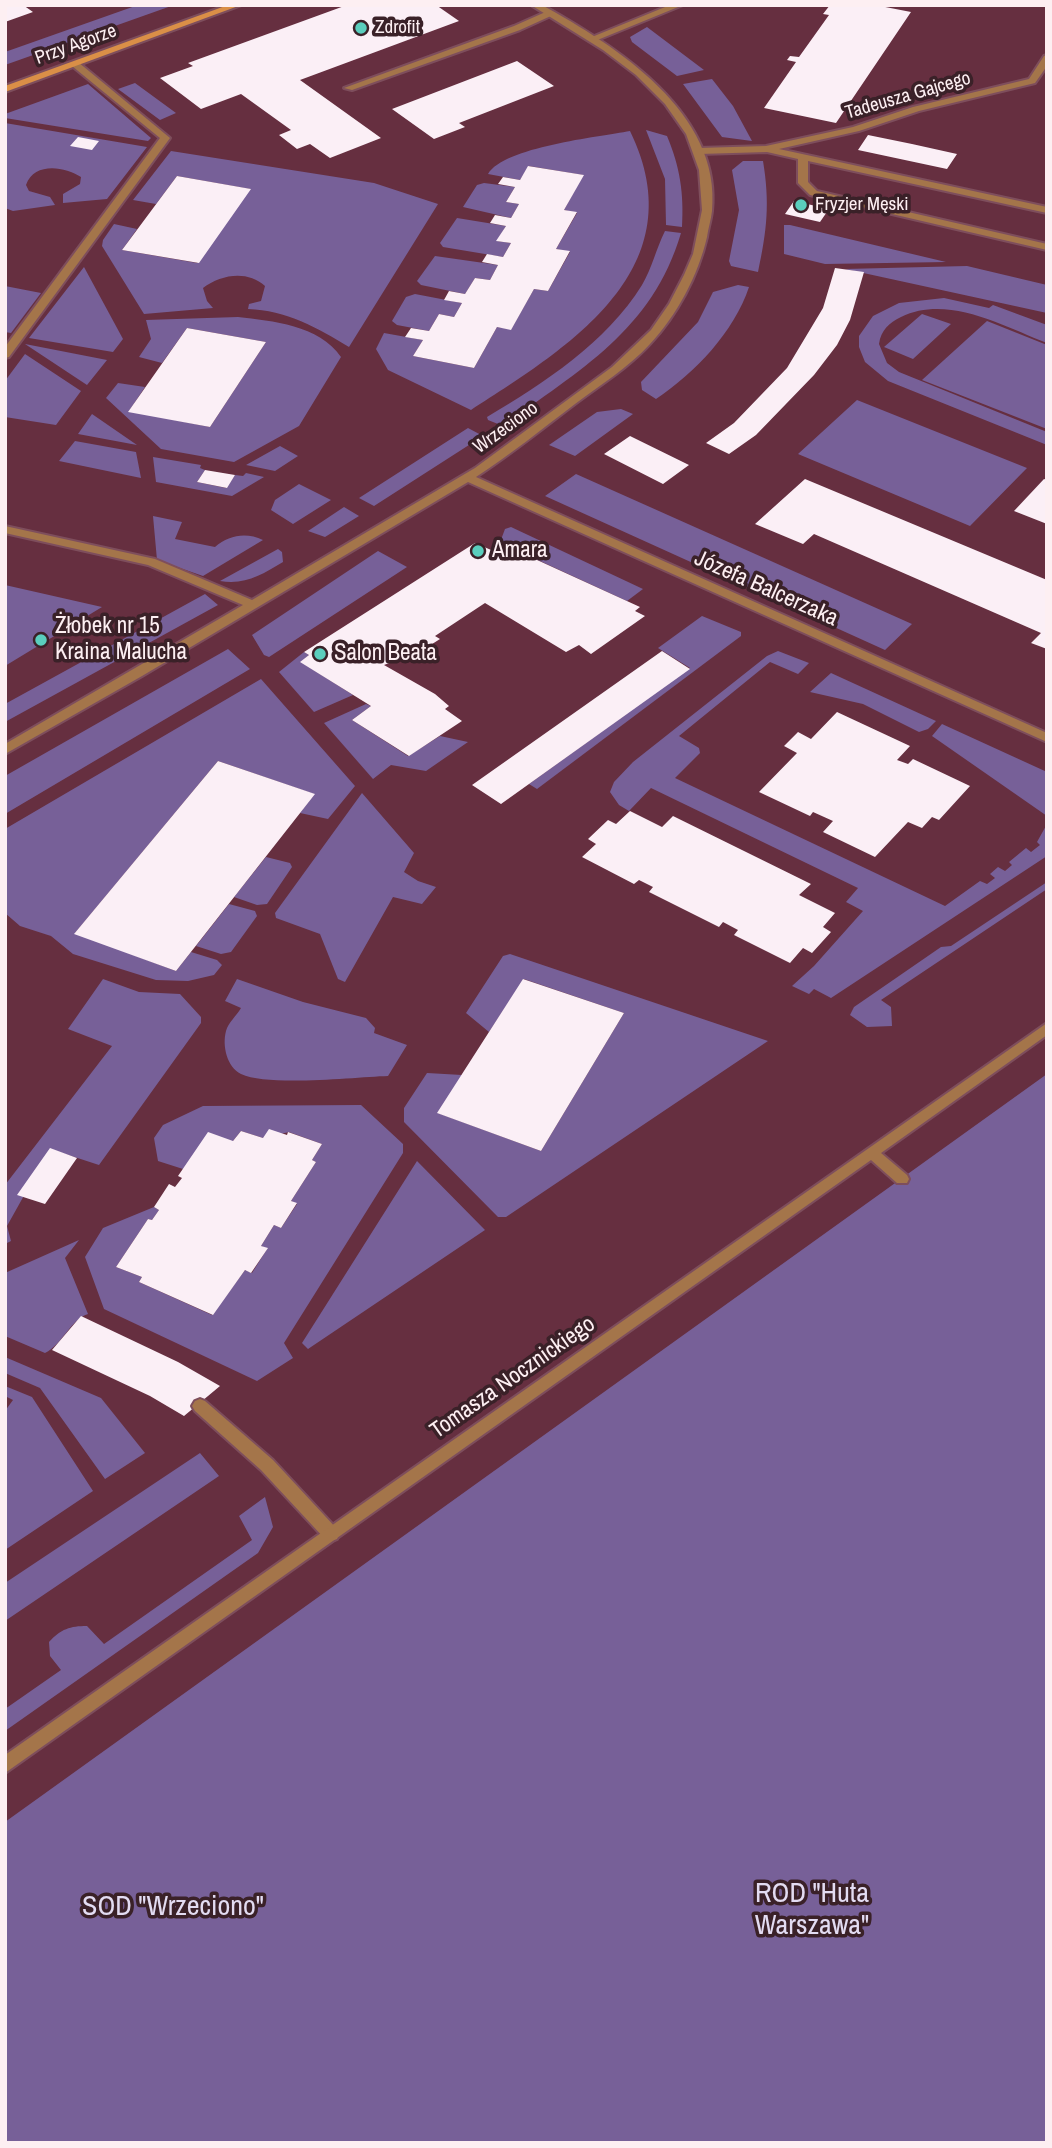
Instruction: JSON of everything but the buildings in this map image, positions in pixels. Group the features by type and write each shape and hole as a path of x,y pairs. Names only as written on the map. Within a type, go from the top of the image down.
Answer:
{"street":[{"name":"Przy Agorze","path":"5,89 237,5"},
{"name":"Wrzeciono","path":"5,750 467,477 615,369 653,334 680,298 705,234 709,213 709,192 699,151 662,92 638,71 592,39 535,5"},
{"path":"592,39 679,5"},
{"path":"349,89 517,28 550,13"},
{"name":"Tadeusza Gajcego","path":"699,151 766,149 856,129 916,109 1032,81 1047,58"},
{"path":"5,355 165,138 75,64"},
{"name":"Tadeusza Gajcego","path":"766,149 1047,210"},
{"path":"803,157 803,183 814,193 1047,247"},
{"name":"Józefa Balcerzaka","path":"467,477 1047,738"},
{"path":"5,530 151,562 253,605"},
{"name":"Tomasza Nocznickiego","path":"5,1765 1047,1028"},
{"path":"871,1152 902,1179"},
{"path":"200,1406 267,1465 331,1534"}],"green space":[{"path":"138,5 174,5 5,65 5,52"},
{"path":"647,27 704,70 677,76 632,42 630,37"},
{"path":"712,79 733,106 752,141 722,137 683,84"},
{"path":"135,83 176,113 160,120 118,89"},
{"path":"88,84 151,138 148,141 5,118 5,114"},
{"path":"5,123 147,147 107,199 63,203 63,194 80,184 81,177 66,170 42,169 30,178 26,185 29,191 50,197 55,205 13,211 5,208"},
{"path":"646,130 667,136 680,180 682,227 666,225 665,179"},
{"path":"630,131 647,180 647,223 636,263 613,298 583,330 547,359 471,410 388,370 376,349 384,333 423,340 413,356 474,368 497,327 511,329 534,289 548,291 570,252 556,249 577,213 564,210 583,175 529,166 520,180 488,174 497,165 532,150"},
{"path":"171,151 374,183 438,204 349,347 288,316 248,309 249,304 261,301 265,286 243,276 226,277 203,288 207,301 213,308 144,314 102,246 114,224 137,229 122,250 197,263 250,189 177,176 156,204 133,200"},
{"path":"743,161 763,161 767,216 758,272 731,266 729,261 739,210 732,170"},
{"path":"484,183 515,187 506,202 519,204 511,218 463,207 477,185"},
{"path":"457,218 506,226 497,241 511,243 503,257 443,247 440,243"},
{"path":"784,225 946,262 825,264 784,254"},
{"path":"665,231 681,233 668,267 652,297 632,322 585,366 503,426 488,420 487,417 552,376 611,325 642,285"},
{"path":"435,256 498,265 490,280 475,278 465,294 421,285 417,281"},
{"path":"967,266 1047,285 1047,313 845,269"},
{"path":"84,267 123,339 113,352 29,338"},
{"path":"738,285 749,287 734,320 712,350 685,377 656,399 642,390 641,382 698,322 713,292"},
{"path":"5,286 41,293 11,333 5,332"},
{"path":"415,294 462,303 454,317 439,314 429,331 397,325 392,321 406,297"},
{"path":"944,298 989,308 993,305 1047,325 1047,343 975,315 937,309 919,311 897,319 884,331 879,344 887,363 899,372 1047,432 1047,445 888,381 865,362 859,347 859,336 873,316 899,303"},
{"path":"922,314 951,324 913,359 884,347"},
{"path":"238,317 280,323 308,331 332,346 341,357 299,426 234,462 161,449 106,398 118,383 145,387 129,411 210,427 266,342 187,328 162,363 139,357 151,339 146,320"},
{"path":"987,321 1047,345 1047,429 922,380"},
{"path":"25,344 107,360 87,385"},
{"path":"25,354 81,391 56,425 5,417 5,381"},
{"path":"857,400 1027,468 970,526 798,454"},
{"path":"621,409 633,414 575,456 549,445 597,412"},
{"path":"92,414 137,445 78,434"},
{"path":"468,428 483,436 374,506 359,498"},
{"path":"75,441 136,452 141,478 59,461"},
{"path":"280,446 298,456 275,471 246,465"},
{"path":"153,457 201,465 200,468 205,470 197,482 226,488 235,475 243,476 246,473 264,477 232,496 156,482"},
{"path":"576,474 912,624 885,650 545,496"},
{"path":"299,484 331,500 293,524 271,510 275,500"},
{"path":"344,507 359,516 325,537 308,531"},
{"path":"153,516 182,522 175,539 215,547 238,536 263,540 203,576 157,560"},
{"path":"511,527 643,589 627,601 514,549 505,556 496,553 505,529"},
{"path":"278,549 282,552 283,562 268,571 238,582 220,581"},
{"path":"378,551 407,567 269,657 264,655 252,635"},
{"path":"5,585 102,607 5,666"},
{"path":"205,594 218,605 5,722 5,704"},
{"path":"702,616 741,632 741,636 537,789 529,784 690,668 658,648"},
{"path":"228,649 250,669 5,814 5,776"},
{"path":"778,651 809,663 798,674 770,662 679,736 699,748 700,753 675,778 945,906 980,881 987,884 995,878 990,874 998,867 1005,871 1012,865 1009,862 1026,848 1031,852 1040,845 1037,842 1047,824 1047,856 831,998 814,989 809,994 792,986 814,966 863,911 846,902 858,888 651,788 629,811 619,805 610,792 614,782 633,762 767,656"},
{"path":"304,652 309,655 301,662 353,695 314,712 279,672"},
{"path":"831,673 936,721 928,729 919,732 863,704 810,692"},
{"path":"261,679 355,786 328,819 300,813 314,794 218,761 75,933 176,971 191,952 217,960 222,965 214,975 188,981 156,980 73,954 51,936 20,926 5,913 5,829"},
{"path":"366,704 371,706 352,720 408,756 440,736 468,742 426,771 391,765 373,779 324,723"},
{"path":"942,724 1047,772 1047,816 932,736"},
{"path":"362,793 414,853 404,872 418,881 436,887 422,904 393,897 345,982 338,979 320,934 276,918 275,913"},
{"path":"266,857 290,863 292,867 267,904 257,905 234,897"},
{"path":"1047,882 1047,889 881,1000 891,1007 892,1026 867,1027 850,1015 854,1007 941,947 951,946"},
{"path":"229,904 255,911 257,916 231,952 221,954 196,946"},
{"path":"510,954 768,1041 506,1217 498,1217 404,1122 404,1108 427,1073 462,1075 438,1113 541,1151 624,1013 524,979 489,1032 466,1013 503,956"},
{"path":"103,979 139,992 180,994 201,1017 201,1023 99,1165 50,1149 7,1226 11,1241 5,1244 5,1185 112,1046 68,1029"},
{"path":"237,979 303,1002 366,1018 375,1028 374,1033 407,1045 388,1076 291,1081 254,1078 241,1074 229,1061 225,1043 227,1028 241,1008 225,1001"},
{"path":"1047,1074 1047,2143 5,2143 5,1822"},
{"path":"361,1105 403,1144 403,1153 284,1343 293,1358 257,1381 104,1309 85,1257 103,1228 154,1207 159,1210 152,1220 148,1219 116,1267 142,1277 139,1282 212,1315 245,1270 252,1273 267,1249 261,1246 274,1225 281,1228 297,1204 291,1201 316,1162 312,1160 322,1144 289,1132 263,1138 241,1131 233,1141 183,1169 158,1161 154,1138 163,1125 203,1106"},
{"path":"417,1161 485,1230 308,1349 302,1343"},
{"path":"79,1240 65,1258 88,1314 76,1321 57,1344 45,1353 5,1336 5,1273"},
{"path":"5,1357 101,1398 145,1453 105,1479 40,1388 5,1373"},
{"path":"5,1386 32,1397 93,1491 5,1550 5,1411 13,1400 5,1396"},
{"path":"200,1453 219,1476 5,1621 5,1583"},
{"path":"265,1497 273,1527 258,1553 5,1731 5,1709 61,1670 50,1656 49,1642 53,1638 66,1629 87,1626 104,1644 252,1540 239,1516"}],"place":[{"name":"Zdrofit","path":"361,28"},
{"name":"Fryzjer Męski","path":"801,205"},
{"name":"Amara","path":"478,551"},
{"name":"Żłobek nr 15 Kraina Malucha","path":"41,640"},
{"name":"Salon Beata","path":"320,654"}],"park label":[{"name":"SOD \"Wrzeciono\"","path":"173,1907"},
{"name":"ROD \"Huta Warszawa\"","path":"812,1910"}]}
